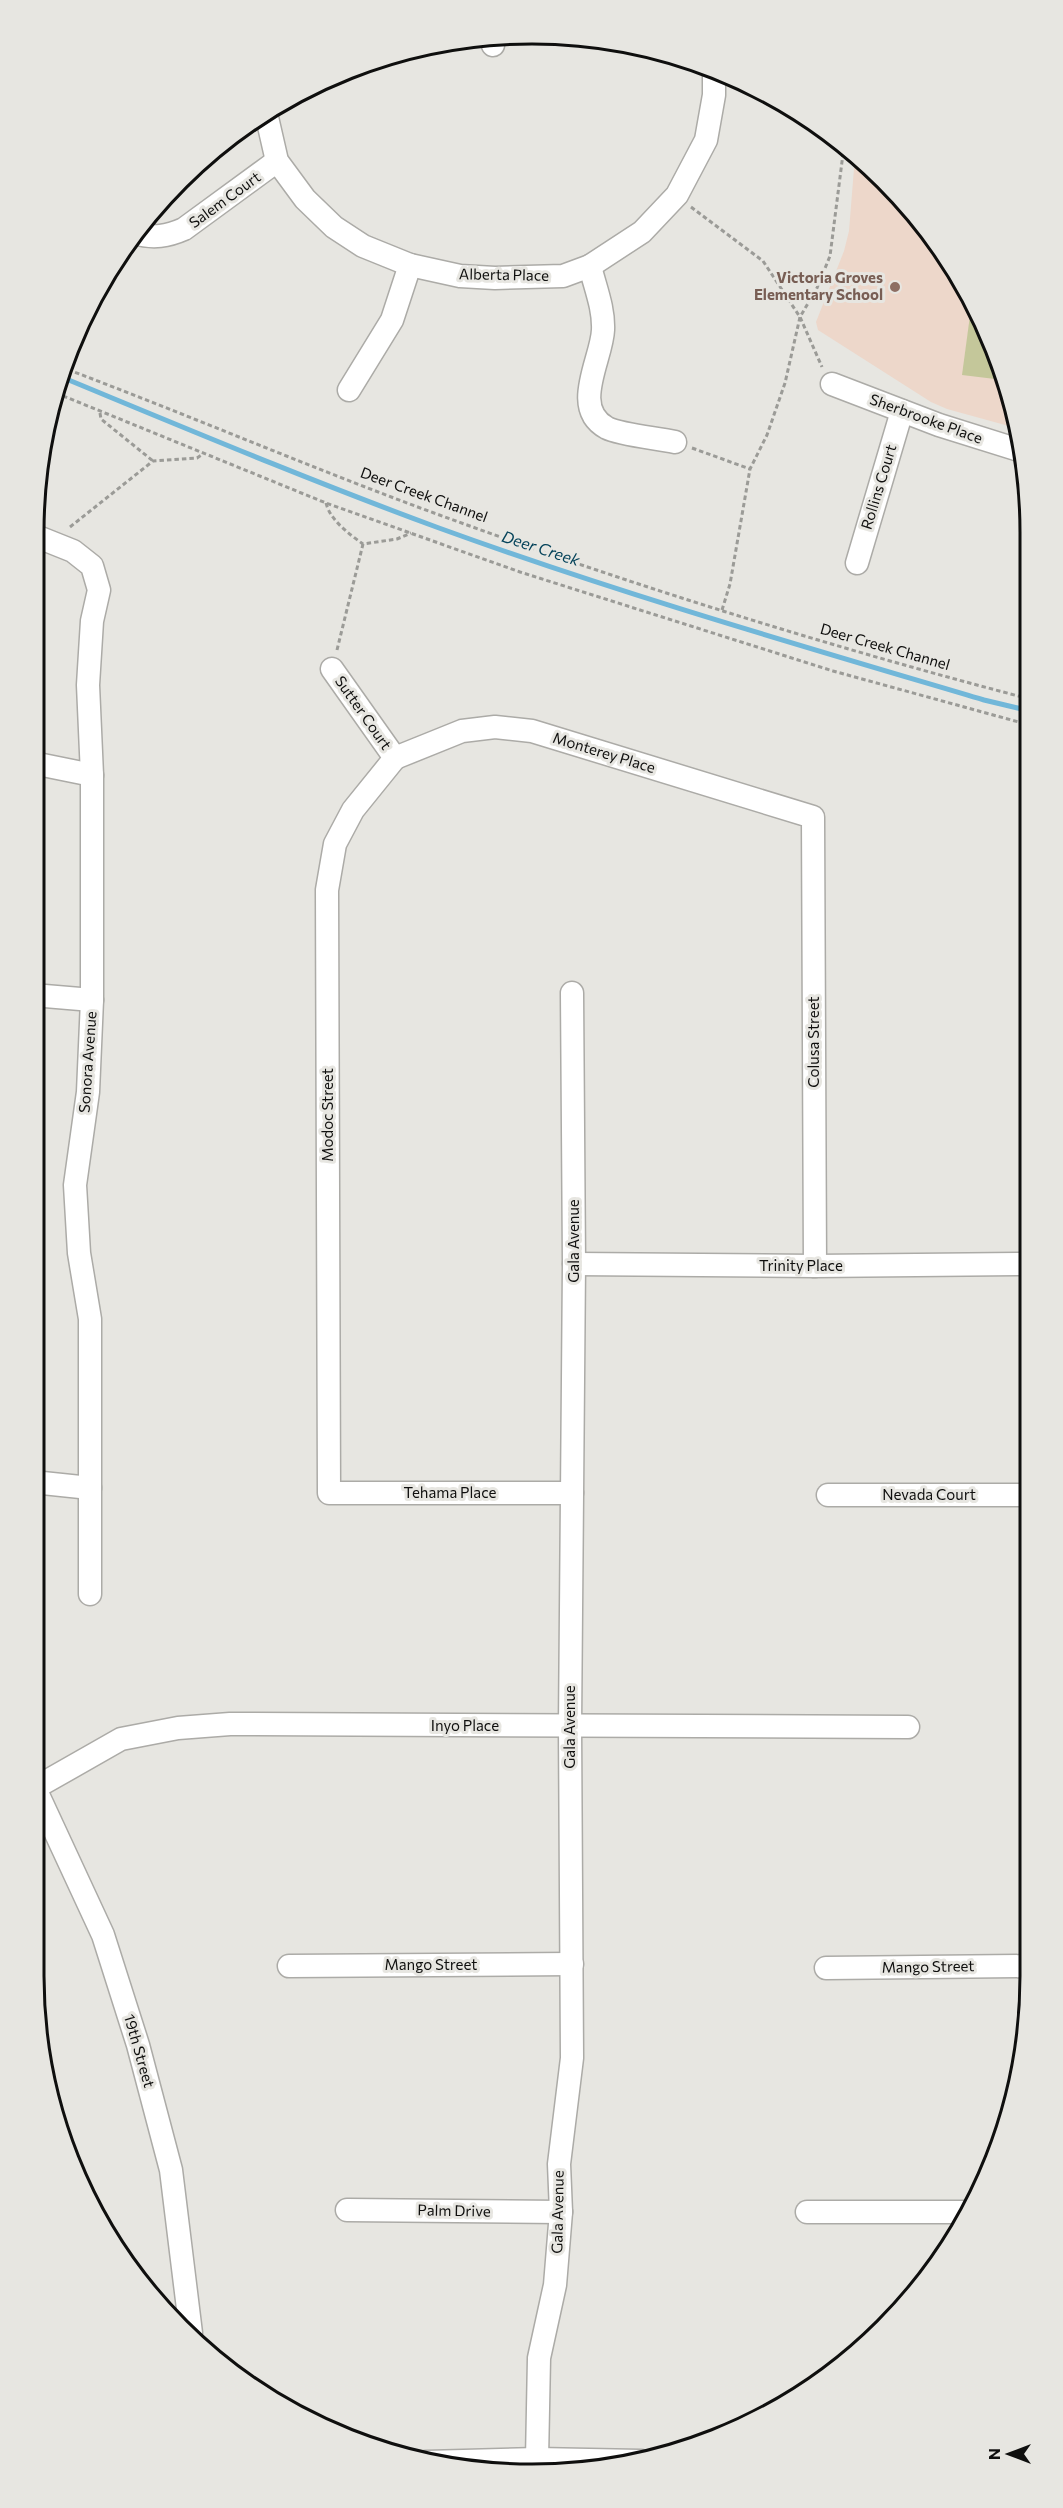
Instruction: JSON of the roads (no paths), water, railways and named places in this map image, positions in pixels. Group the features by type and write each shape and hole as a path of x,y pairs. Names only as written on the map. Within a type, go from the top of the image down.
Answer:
{"street":[{"name":"Alberta Place","path":"277,161 305,199 334,227 363,246 410,265 460,276 495,278 563,276 590,266 642,232 677,195 706,140 714,95 714,79"},
{"path":"268,121 277,161"},
{"name":"Salem Court","path":"143,235 167,236 184,230 277,161"},
{"path":"349,390 393,320 410,265"},
{"path":"590,266 601,307 603,328 601,348 589,385 589,402 595,416 605,427 615,431 675,442"},
{"name":"Sherbrooke Place","path":"832,384 939,425 1012,448"},
{"name":"Rollins Court","path":"856,563 902,411"},
{"name":"Sonora Avenue","path":"44,540 73,551 92,566 99,591 92,621 88,685 92,775 92,1000 88,1092 75,1185 79,1253 90,1319 90,1594"},
{"name":"Sutter Court","path":"332,669 395,758"},
{"name":"Monterey Place","path":"395,758 462,731 495,727 532,731 813,817"},
{"name":"Modoc Street","path":"329,1493 327,890 335,844 353,810 395,758"},
{"path":"44,765 92,775"},
{"name":"Colusa Street","path":"813,817 815,1266"},
{"name":"Gala Avenue","path":"537,2459 539,2358 555,2285 561,2212 559,2164 572,2058 570,1726 574,1264 572,993"},
{"path":"44,996 92,1000"},
{"name":"Trinity Place","path":"574,1264 815,1266 1020,1264"},
{"path":"44,1483 90,1488"},
{"name":"Tehama Place","path":"329,1493 572,1493"},
{"name":"Nevada Court","path":"828,1495 1020,1495"},
{"name":"Inyo Place","path":"44,1781 121,1739 178,1728 230,1724 908,1727"},
{"name":"19th Street","path":"44,1808 103,1935 138,2045 171,2170 190,2326"},
{"name":"Mango Street","path":"290,1966 572,1964"},
{"name":"Mango Street","path":"826,1968 1020,1966"},
{"name":"Palm Drive","path":"346,2210 561,2212"},
{"path":"807,2212 958,2212"},
{"path":"475,2461 537,2459 584,2461"}],"waterway":[{"name":"Deer Creek","path":"68,380 343,492 506,552 779,639 1020,709"}],"place":[{"name":"Victoria Groves Elementary School","path":"895,287"}]}
